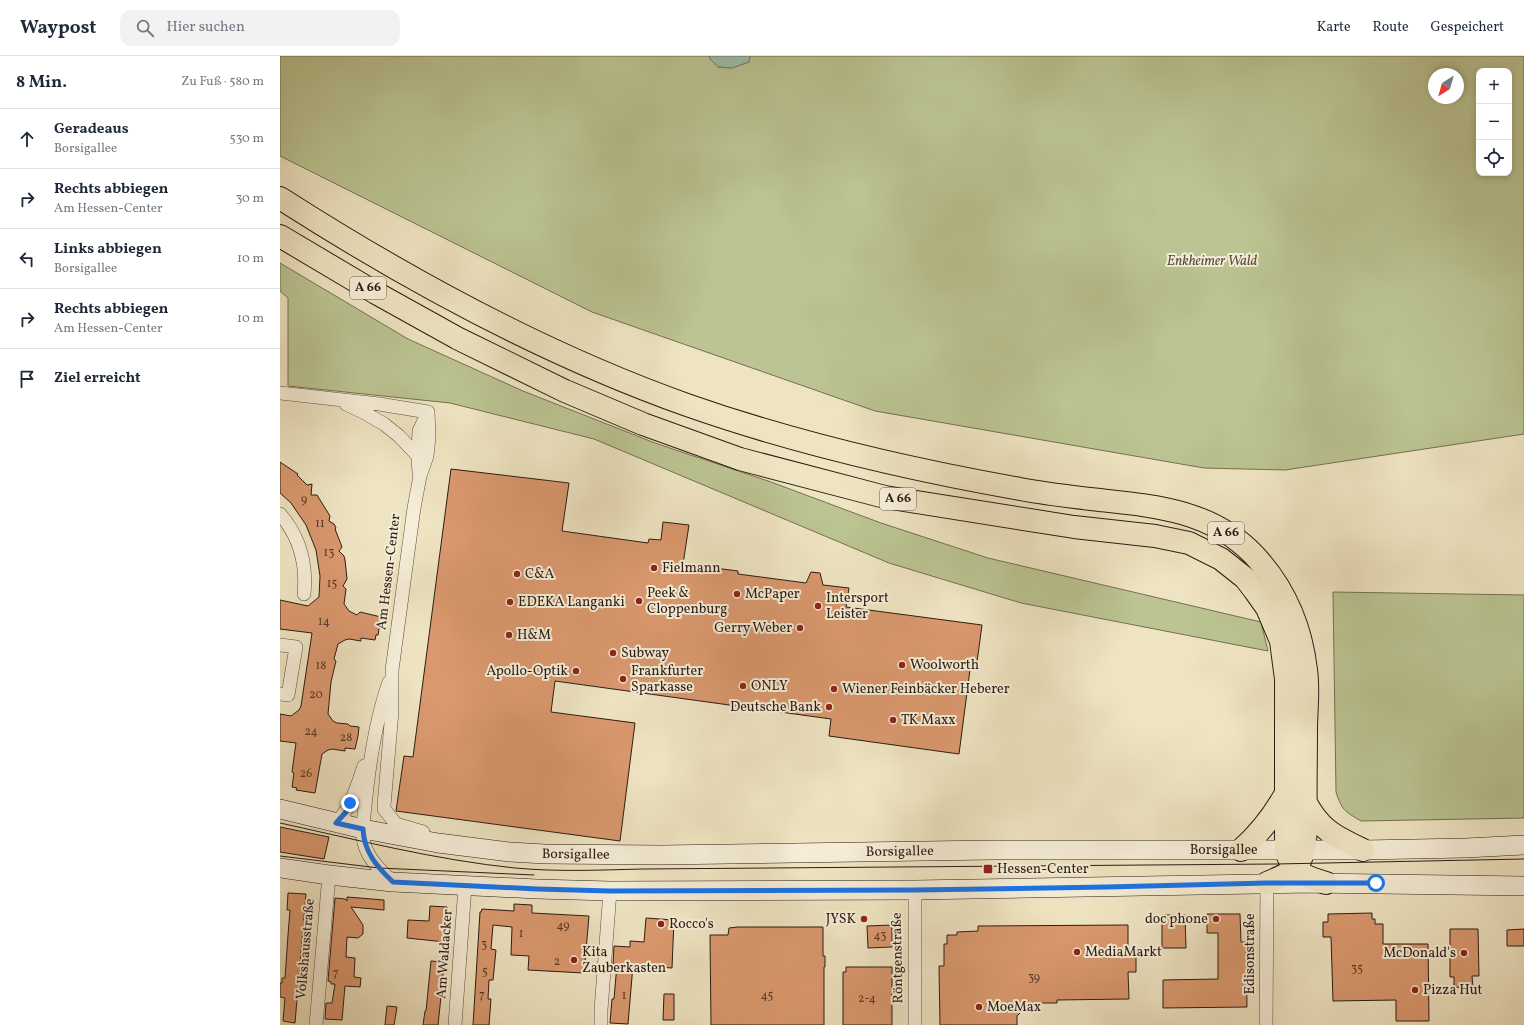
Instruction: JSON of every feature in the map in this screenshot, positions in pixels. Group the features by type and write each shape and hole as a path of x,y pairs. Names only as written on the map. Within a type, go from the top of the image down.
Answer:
{"highway":[{"name":"A 66","path":"280,198 324,226 480,315 559,353 685,404 781,435 841,452 925,471 1022,489 1170,509 1198,518 1215,527 1246,547 1266,568 1289,604 1298,627 1307,672 1295,798"},
{"name":"A 66","path":"280,236 376,293 450,334 564,391 643,424 740,458 885,497 1074,527 1155,536 1189,543 1222,559 1234,568 1256,591 1267,608 1281,642 1286,679 1295,798 1295,856"},
{"path":"1242,850 1263,828 1278,808 1295,798 1332,834 1363,850"},
{"path":"1267,883 1295,856 1310,878 1326,882"}],"main road":[{"name":"Borsigallee","path":"280,809 363,829 438,843 510,852 545,854 661,855 991,850 1242,850 1295,856 1363,850 1524,845"},
{"path":"280,868 393,882 610,891 915,890 1326,882 1524,886"}],"street":[{"path":"280,393 333,398 428,412"},
{"path":"333,398 384,424 399,436 418,456"},
{"name":"Am Hessen-Center","path":"420,476 418,456 419,430 428,412"},
{"name":"Am Hessen-Center","path":"428,412 429,437 427,456 420,476 414,508 392,672 392,711 384,809 396,824 510,852"},
{"path":"280,514 285,519 300,547 306,579 304,594"},
{"path":"280,645 296,647 288,695 280,694"},
{"name":"Am Hessen-Center","path":"392,672 382,701 374,740 366,794 363,829 364,842 368,852 379,868 393,882"},
{"name":"Am Hessen-Center","path":"336,823 348,808 374,740"},
{"name":"Volkshausstraße","path":"316,1025 329,875"},
{"name":"Edisonstraße","path":"1266,1025 1267,883"},
{"name":"Am Waldacker","path":"455,1025 466,886"},
{"name":"Röntgenstraße","path":"915,890 915,1025"},
{"path":"601,1025 610,891"}],"green space":[{"name":"Enkheimer Wald","path":"280,56 709,56 718,67 731,68 749,62 750,56 1524,56 1524,434 1285,470 1204,468 875,411 592,312 280,156"},
{"path":"280,263 408,339 523,391 655,443 771,482 881,523 988,558 1261,622 1268,651 1021,603 889,563 594,439 450,403 288,386 288,298 280,291"},
{"path":"1333,592 1524,595 1524,818 1361,821 1344,810 1336,792"}],"shaded area":[{"path":"709,56 750,56 749,62 732,68 718,67"}],"building":[{"path":"280,462 298,474 297,475 307,485 312,484 311,495 317,495 330,516 329,521 334,524 336,528 335,529 342,547 339,551 344,556 345,560 347,579 343,586 346,589 344,604 349,611 357,615 360,612 381,617 378,635 376,635 375,640 361,638 361,641 349,639 338,644 334,659 336,661 331,682 328,714 333,721 337,723 359,727 358,736 355,749 345,748 345,751 332,749 322,754 315,793 296,790 297,788 292,787 294,773 292,772 296,743 280,741 280,714 291,716 299,710 301,706 312,633 280,629 280,600 308,606 319,597 320,576 316,550 306,525 291,503 280,493"},
{"path":"451,469 569,483 562,531 648,543 649,539 661,540 663,522 689,525 683,564 738,571 738,574 806,583 811,572 820,573 823,585 849,588 846,607 982,625 977,662 971,662 959,754 829,736 831,719 555,681 551,712 635,723 620,841 396,811 404,756 413,757"},
{"path":"280,827 329,837 324,859 280,852"},
{"path":"288,893 306,894 295,1023 283,1021 285,998 280,997 280,983 282,983 282,978 285,978 290,910 287,910"},
{"path":"347,897 384,900 384,910 351,907 363,925 363,934 358,938 347,937 346,957 355,958 354,977 361,978 360,987 345,986 342,1020 325,1019 326,1003 332,1003 335,984 331,984 331,982 328,981 335,898 345,899 347,901"},
{"path":"514,904 532,905 532,913 589,916 584,973 528,970 529,956 511,955 512,927 493,925 491,949 496,950 493,980 489,980 488,999 491,999 489,1025 473,1025 480,912 482,909 514,911"},
{"path":"430,906 447,907 445,942 407,938 408,920 429,921"},
{"path":"1372,913 1372,919 1375,919 1375,924 1383,924 1383,944 1428,944 1429,1021 1396,1021 1396,1000 1333,1001 1331,937 1323,937 1323,922 1328,922 1328,914"},
{"path":"1207,914 1240,914 1241,942 1246,942 1247,1007 1163,1008 1163,980 1218,979 1218,933 1207,933"},
{"path":"1162,915 1185,915 1186,948 1162,948"},
{"path":"646,918 674,920 672,968 633,965 628,1024 610,1023 617,964 613,964 614,946 630,947 630,941 644,942"},
{"path":"892,925 892,947 868,948 867,926"},
{"path":"1128,925 1128,954 1136,954 1136,972 1128,972 1129,999 1057,1000 1057,1003 1030,1003 1017,1016 1017,1025 940,1025 939,966 944,966 944,944 947,944 947,935 957,935 957,932 978,931 978,926"},
{"path":"823,927 823,956 825,956 824,1025 711,1025 710,935 728,935 729,928"},
{"name":"McDonald's","path":"1450,929 1478,929 1479,976 1472,976 1473,988 1454,987 1454,977 1450,977"},
{"path":"1524,929 1524,946 1507,946 1507,930"},
{"path":"431,961 444,962 438,1025 423,1025 426,1011"},
{"path":"846,967 892,967 892,1025 843,1025 843,972 846,972"},
{"path":"664,994 674,994 674,1020 663,1020"},
{"path":"387,1006 397,1007 394,1025 385,1025"}],"tram line":[{"path":"280,823 397,849 456,860 515,868 547,870 1276,864 1524,859"},
{"path":"280,856 379,868 534,875"}],"place":[{"name":"Fielmann","path":"654,568"},
{"name":"C&A","path":"517,574"},
{"name":"McPaper","path":"737,594"},
{"name":"Peek & Cloppenburg","path":"639,601"},
{"name":"EDEKA Langanki","path":"510,602"},
{"name":"Intersport Leister","path":"818,606"},
{"name":"Gerry Weber","path":"800,628"},
{"name":"H&M","path":"509,635"},
{"name":"Subway","path":"613,653"},
{"name":"Woolworth","path":"902,665"},
{"name":"Apollo-Optik","path":"576,671"},
{"name":"Frankfurter Sparkasse","path":"623,679"},
{"name":"ONLY","path":"743,686"},
{"name":"Wiener Feinbäcker Heberer","path":"834,689"},
{"name":"Deutsche Bank","path":"829,707"},
{"name":"TK Maxx","path":"893,720"},
{"name":"Hessen-Center","path":"988,869"},
{"name":"JYSK","path":"864,919"},
{"name":"doc phone","path":"1216,919"},
{"name":"Rocco's","path":"661,924"},
{"name":"MediaMarkt","path":"1077,952"},
{"name":"McDonald's","path":"1464,953"},
{"name":"Kita Zauberkasten","path":"574,960"},
{"name":"Pizza Hut","path":"1415,990"},
{"name":"MoeMax","path":"979,1007"}],"route":[{"path":"350,803 346,812 336,823 363,829 364,842 368,852 379,868 393,882 610,891 915,890 1326,882 1376,883"}]}
